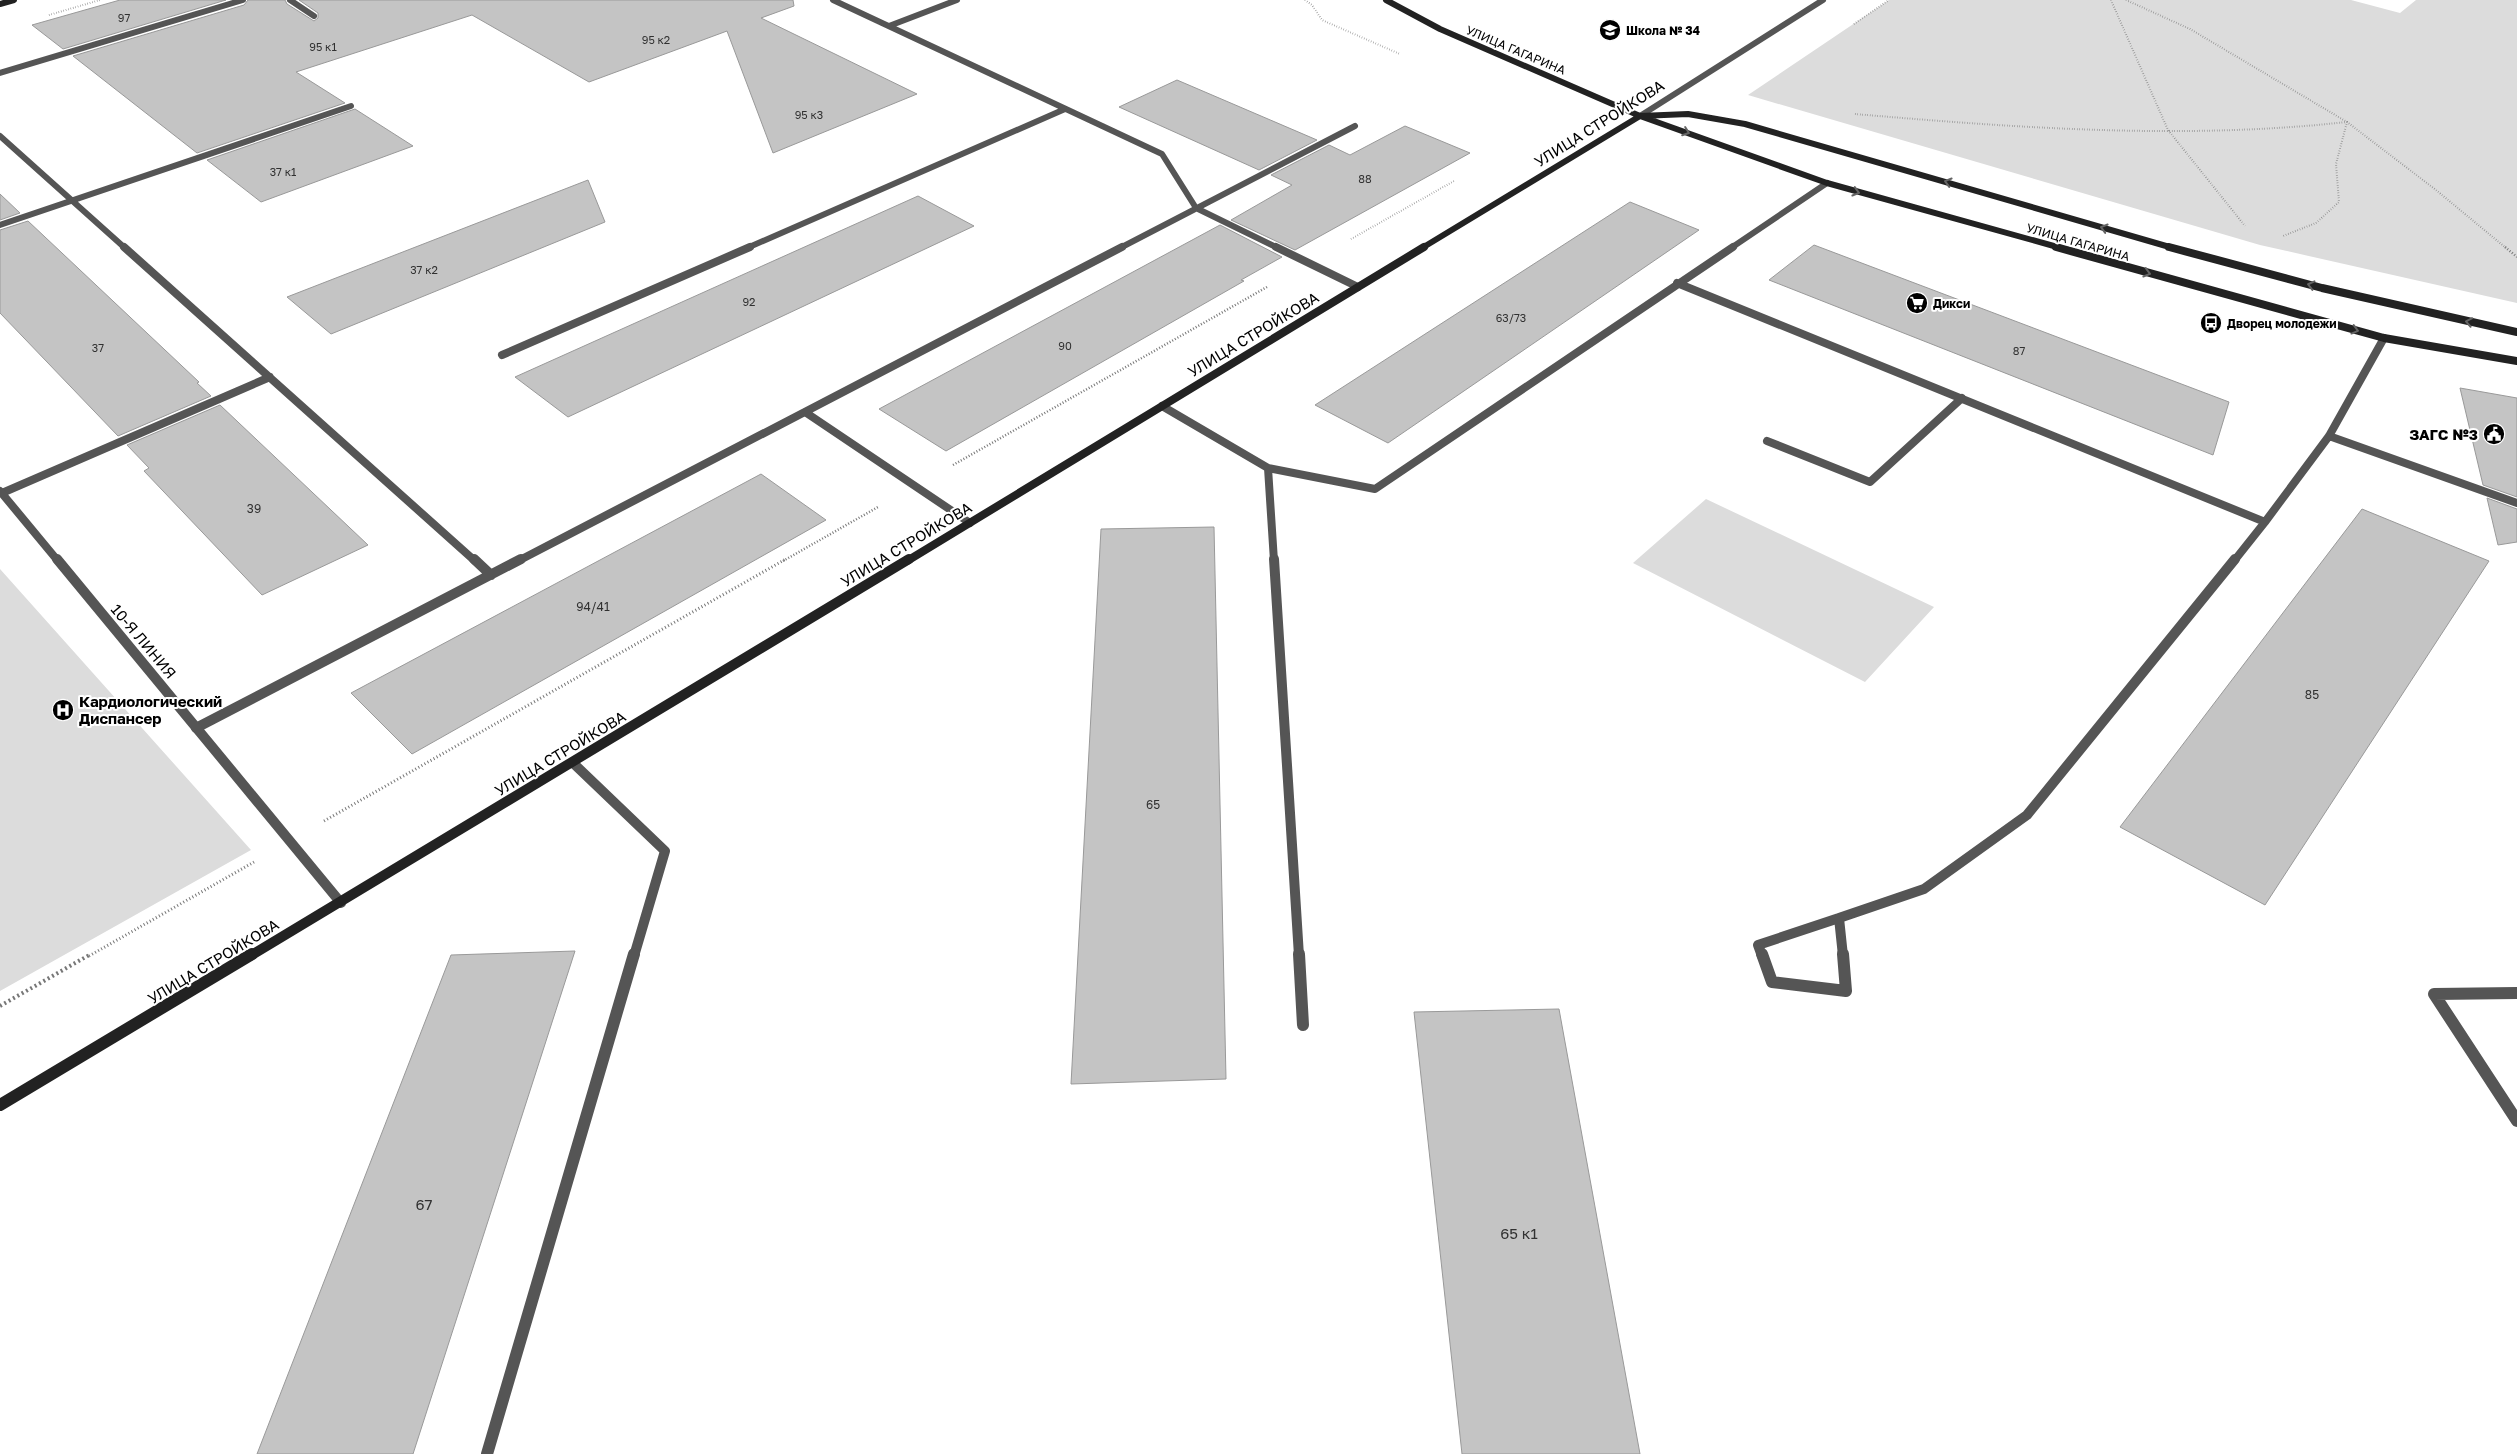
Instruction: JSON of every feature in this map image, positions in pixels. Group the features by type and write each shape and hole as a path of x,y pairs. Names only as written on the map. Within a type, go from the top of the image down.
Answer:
{"street":[{"path":"0,4 14,0"},
{"path":"0,73 243,0"},
{"path":"290,0 314,16"},
{"path":"833,0 1162,154 1196,208 1358,287"},
{"path":"889,26 957,0"},
{"name":"УЛИЦА ГАГАРИНА","path":"1386,0 1440,29 1640,116 1827,184 2384,338 2517,361"},
{"name":"УЛИЦА СТРОЙКОВА","path":"0,1105 340,903 970,523 1640,116 1823,0"},
{"path":"0,225 351,106"},
{"path":"502,355 1065,109"},
{"name":"УЛИЦА ГАГАРИНА","path":"1640,116 1688,114 1745,124 2235,266 2407,310 2517,332"},
{"path":"196,728 1355,126"},
{"path":"0,136 491,575"},
{"path":"1162,406 1268,468 1375,489 1677,283 1827,184"},
{"path":"1677,283 2265,522"},
{"path":"1839,917 1846,991 1772,982 1758,945 1839,917 1924,889 2027,815 2265,522 2329,436 2384,338"},
{"path":"1,492 270,377"},
{"path":"1767,441 1870,482 1962,398"},
{"path":"805,412 970,523"},
{"path":"2329,436 2517,503"},
{"path":"1268,468 1303,1025"},
{"name":"10-Я ЛИНИЯ","path":"1,492 340,903"},
{"path":"488,1454 665,851 573,763"},
{"path":"2517,993 2434,994 2517,1121"}],"path":[{"path":"1850,26 1889,0"},
{"path":"2111,0 2168,130 2248,229"},
{"path":"2126,0 2190,29 2347,122 2436,190 2517,257"},
{"path":"1851,114 2001,127 2168,130 2292,128 2347,122"},
{"path":"2276,238 2316,223 2339,202 2336,164 2347,122"}],"shaded area":[{"path":"1889,0 2351,0 2400,13 2416,0 2517,0 2517,303 2260,245 1748,95"},
{"path":"1706,499 1934,607 1865,682 1633,563"},
{"name":"Кардиологический Диспансер","path":"0,569 251,850 0,991"}],"building":[{"path":"120,0 226,0 63,49 32,25"},
{"path":"248,0 285,0 287,4 314,21 318,18 318,13 299,0 793,0 794,6 761,18 917,94 773,153 727,31 589,82 472,15 296,72 345,103 197,153 73,56 244,5"},
{"path":"1177,80 1317,140 1259,170 1119,107"},
{"path":"355,109 413,146 261,202 207,160"},
{"path":"1405,126 1470,153 1295,250 1231,220 1292,185 1271,175 1329,145 1350,155"},
{"path":"588,180 605,222 331,334 287,297"},
{"path":"0,194 20,213 0,220"},
{"path":"918,196 974,226 568,417 515,377"},
{"path":"1630,202 1699,230 1388,443 1315,405"},
{"path":"28,221 199,382 197,383 211,396 118,436 0,313 0,230"},
{"path":"1220,225 1282,257 1241,280 1244,281 946,451 879,409"},
{"path":"1814,245 2229,402 2213,455 1769,280"},
{"name":"ЗАГС №3","path":"2460,388 2517,398 2517,497 2483,485"},
{"path":"220,405 368,545 262,595 144,471 149,468 127,445"},
{"path":"761,474 826,520 412,754 351,693"},
{"path":"2487,498 2517,509 2517,542 2498,545"},
{"path":"2362,509 2489,561 2265,905 2120,827"},
{"path":"1214,527 1226,1079 1071,1084 1101,529"},
{"path":"575,951 413,1454 257,1454 451,955"},
{"path":"1559,1009 1640,1454 1462,1454 1414,1012"}],"place":[{"name":"Школа № 34","path":"1610,30"},
{"name":"Дикси","path":"1917,303"},
{"name":"Дворец молодежи","path":"2211,323"},
{"name":"ЗАГС №3","path":"2494,434"},
{"name":"Кардиологический Диспансер","path":"63,710"}]}
